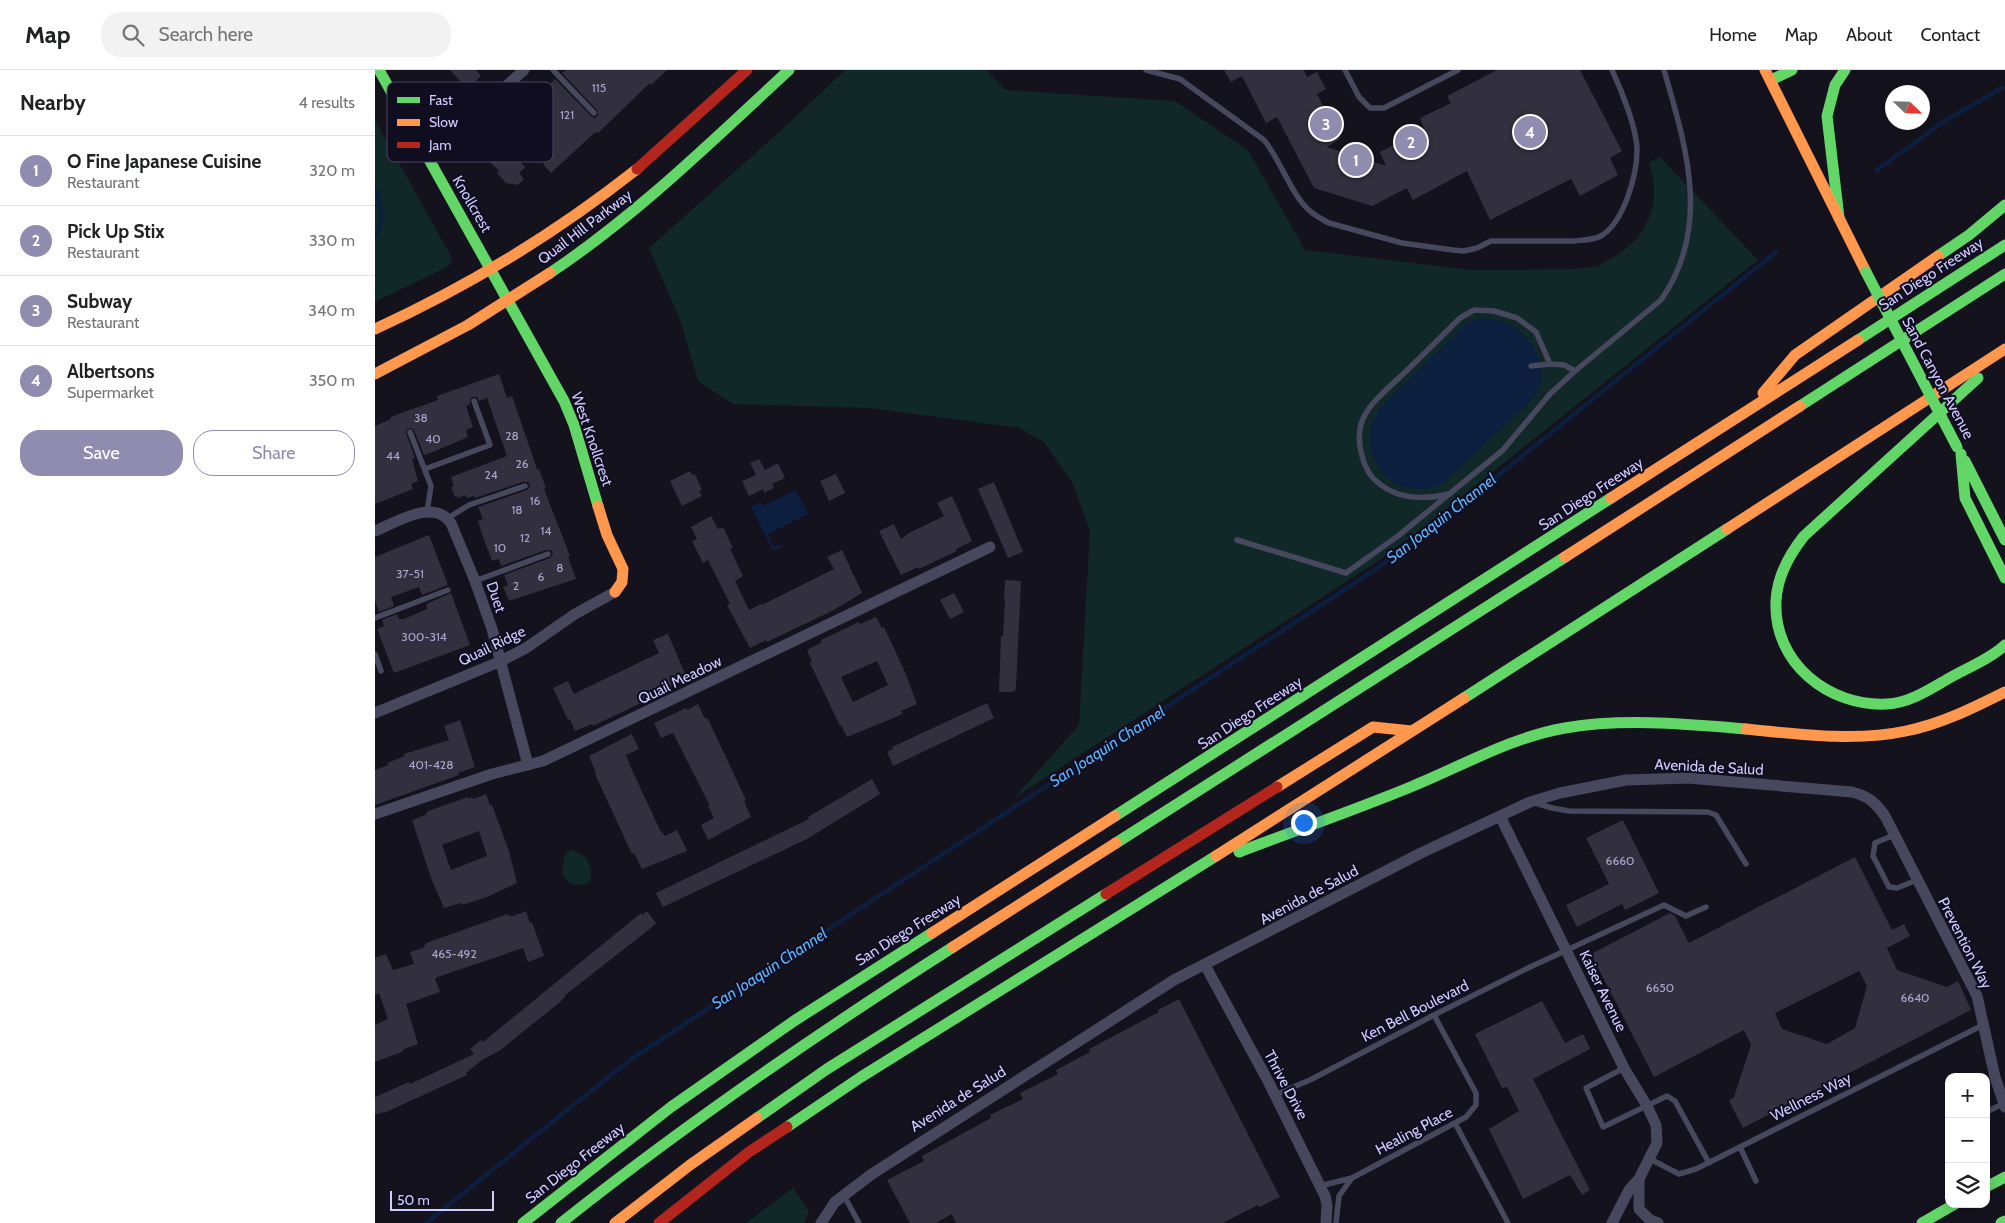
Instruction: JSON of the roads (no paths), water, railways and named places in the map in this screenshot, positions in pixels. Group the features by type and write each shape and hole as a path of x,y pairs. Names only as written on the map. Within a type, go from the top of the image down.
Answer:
{"main road":[{"name":"Knollcrest","path":"379,70 387,84"},
{"name":"Quail Hill Parkway","path":"375,329 425,306 492,270 557,229 622,182 747,70"},
{"name":"Quail Hill Parkway","path":"375,374 443,340 509,301 581,251 664,184 789,70"},
{"name":"Sand Canyon Avenue","path":"1765,70 1866,272 2005,540"},
{"path":"1771,80 1792,70"},
{"path":"1839,218 1827,116 1835,86 1845,70"},
{"name":"Knollcrest","path":"431,162 509,301"},
{"path":"1749,410 1795,355 1969,235 2005,205"},
{"name":"San Diego Freeway","path":"523,1223 671,1107 794,1021 2005,245"},
{"path":"561,1223 643,1158 776,1062 862,1005 1500,599 2005,274"},
{"name":"West Knollcrest","path":"509,301 555,382 574,425 607,535 623,569 622,582 615,592"},
{"path":"659,1223 749,1152 861,1077 1197,868 2005,349"},
{"path":"2005,354 1811,528 1794,548 1786,563 1779,582 1776,602 1781,636 1798,667 1814,682 1832,694 1850,701 1877,704 1898,702 1988,658 2005,645"},
{"path":"1959,450 1965,498 2005,578"},
{"path":"1197,868 1437,777 1489,753 1529,738 1564,728 1640,722 1802,734 1888,734 1921,728 1953,718 2005,692"},
{"path":"615,1223 690,1165 827,1069 1373,727 1411,731"},
{"path":"1990,1185 2005,1177"},
{"path":"1922,1223 1948,1208"},
{"path":"2001,1223 2005,1221"}],"street":[{"path":"511,82 524,70"},
{"path":"375,531 427,512 439,512 448,518"},
{"name":"Duet","path":"448,518 454,528 475,581 496,643 499,662 528,765"},
{"name":"Quail Meadow","path":"375,814 492,774 543,761 571,749 990,548"},
{"name":"Quail Ridge","path":"375,713 499,662 526,648 575,614 615,592"},
{"name":"Avenida de Salud","path":"821,1223 826,1213 843,1194 907,1150 1174,980 1399,864 1530,802 1560,793 1626,780 1688,778 1852,792 1866,795 1875,802"},
{"name":"Prevention Way","path":"1875,802 1885,816 1893,835 1977,996 2004,1106"},
{"name":"Kaiser Avenue","path":"1500,816 1624,1068 1656,1125 1657,1143 1650,1159 1639,1180 1629,1190 1611,1223"},
{"name":"Thrive Drive","path":"1205,965 1275,1096 1325,1196 1327,1205 1326,1223"},
{"name":"Kaiser Avenue","path":"1639,1180 1639,1209 1650,1220 1658,1223"}],"lane":[{"path":"553,70 594,113"},
{"path":"1146,70 1180,79"},
{"path":"1173,70 1180,79 1264,140 1273,151 1307,210 1319,218 1329,223 1401,243 1464,251 1477,248 1491,241 1575,241 1588,239 1601,236 1617,219 1627,196 1634,172 1637,150 1634,129 1612,70"},
{"path":"1345,70 1359,97 1370,108 1384,108 1458,70"},
{"path":"1237,540 1346,573 1398,536 1503,450 1550,394 1661,300 1669,289 1682,256 1689,228 1691,182 1684,139 1664,70"},
{"path":"1450,493 1433,497 1396,494 1383,488 1371,477 1363,460 1360,440 1361,425 1371,406 1460,318 1474,310 1494,311 1517,318 1536,332 1550,364"},
{"path":"1531,366 1564,365 1575,371"},
{"path":"425,469 490,445 474,401"},
{"path":"410,432 431,486 427,512"},
{"path":"448,518 469,505 525,486"},
{"path":"475,581 548,554"},
{"path":"375,618 448,590"},
{"path":"375,654 381,671"},
{"path":"1530,802 1569,811 1708,812 1715,816 1746,864"},
{"path":"1893,835 1875,843 1873,856 1889,887 1897,888 1917,880"},
{"name":"Ken Bell Boulevard","path":"1275,1096 1312,1079 1434,1014 1663,905 1686,916 1706,907"},
{"name":"Healing Place","path":"1320,1186 1352,1178 1466,1117 1476,1105 1476,1093 1434,1014"},
{"name":"Wellness Way","path":"1650,1159 1679,1174 1709,1163 1983,1025"},
{"path":"1624,1068 1586,1088 1603,1127 1667,1096 1675,1101 1709,1163"},
{"path":"1990,1111 2004,1106"},
{"path":"1455,1123 1508,1223"},
{"path":"1740,1147 1756,1181"},
{"path":"1336,1223 1339,1196 1352,1178"},
{"path":"843,1194 859,1223"}],"water":[{"path":"1486,318 1500,321 1516,328 1529,341 1539,358 1541,367 1542,376 1537,392 1530,402 1443,483 1424,489 1411,489 1398,485 1379,468 1371,452 1371,425 1375,417 1391,397 1469,321"},
{"path":"796,490 808,514 768,534 774,547 781,544 782,547 773,551 751,507 761,502 763,506"}],"waterway":[{"name":"San Joaquin Channel","path":"1877,170 1946,120 2002,88"},
{"path":"375,188 381,213 380,224 375,237"},
{"name":"San Joaquin Channel","path":"426,1223 630,1060 1382,565 1439,523 1776,252"}],"place":[{"name":"Subway","path":"1326,124"},
{"name":"Albertsons","path":"1530,132"},
{"name":"Pick Up Stix","path":"1411,142"},
{"name":"O Fine Japanese Cuisine","path":"1356,160"}]}
